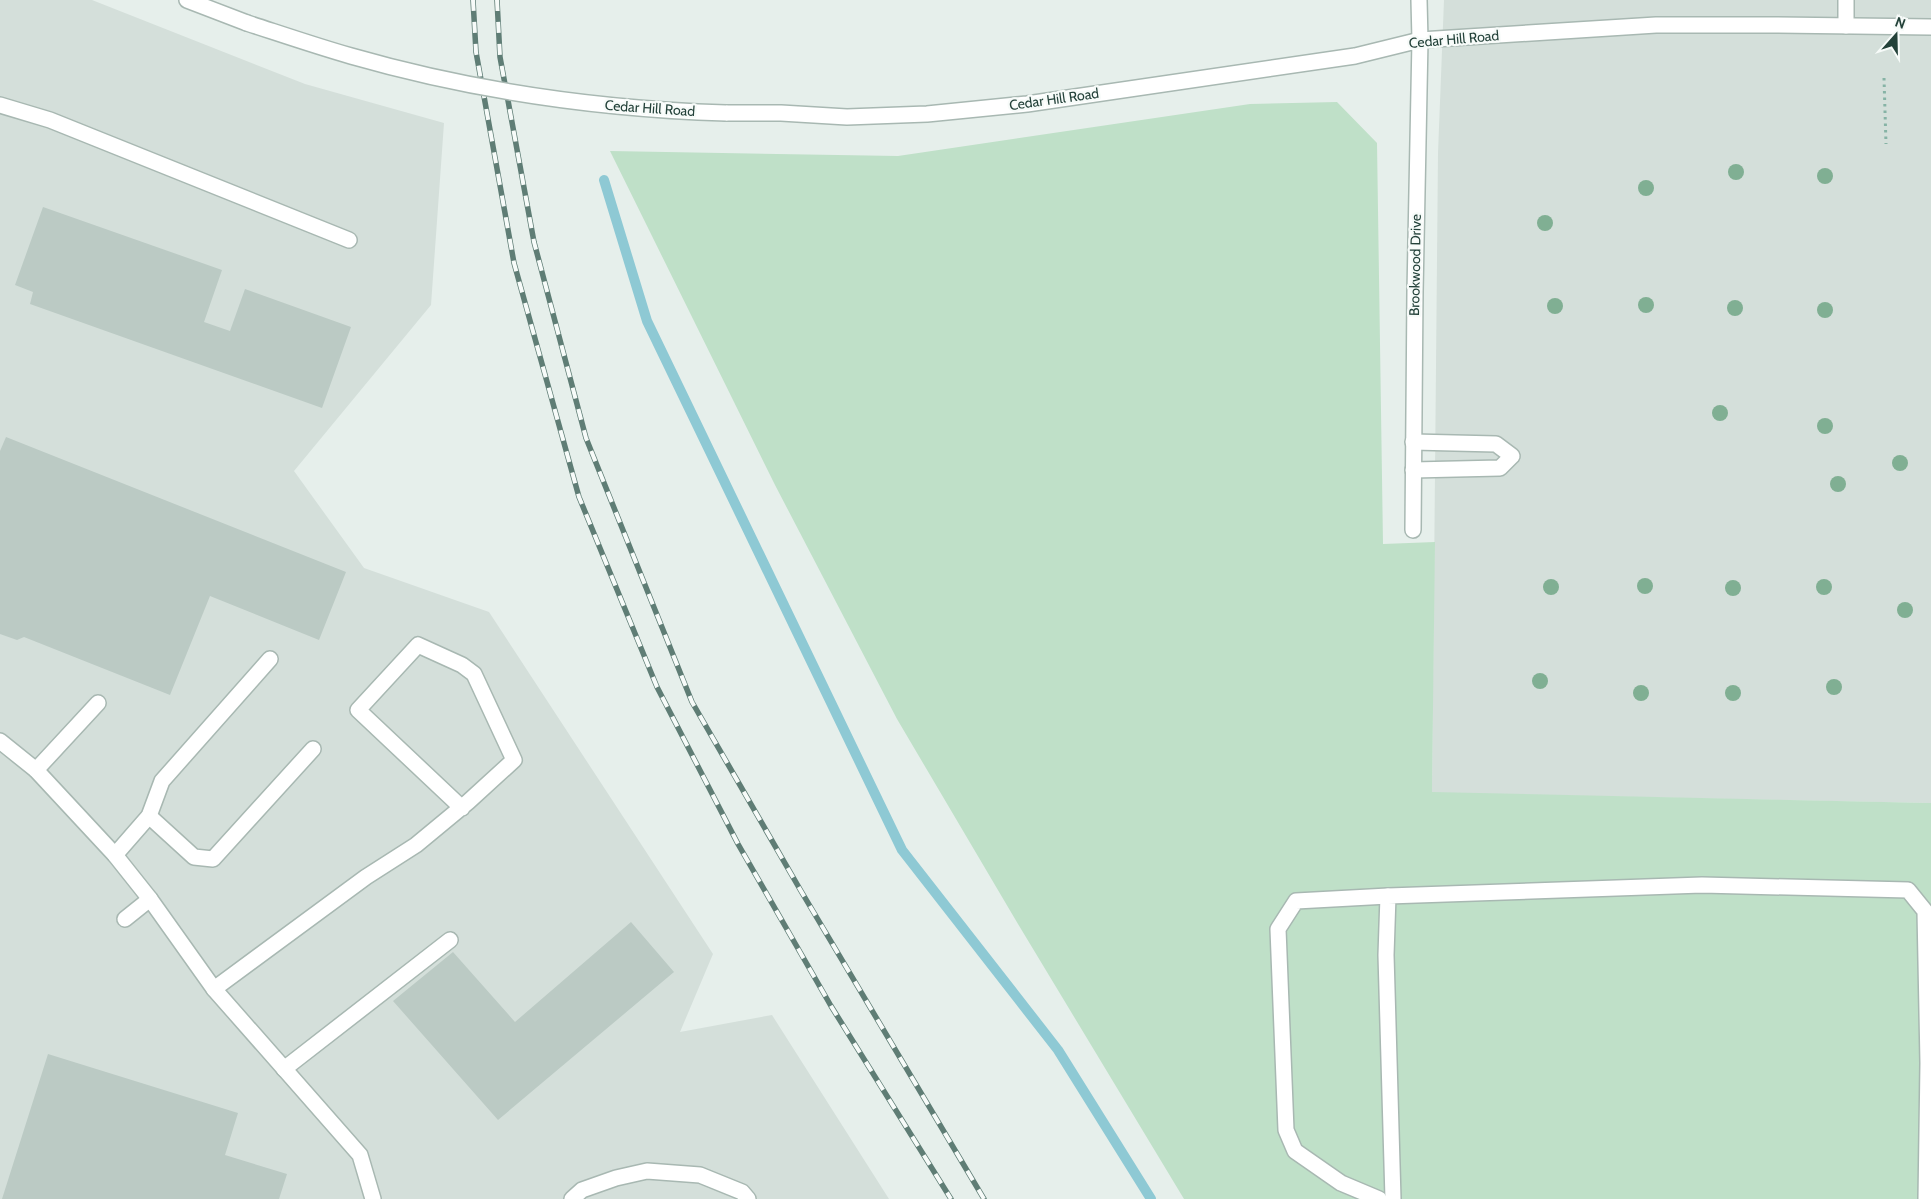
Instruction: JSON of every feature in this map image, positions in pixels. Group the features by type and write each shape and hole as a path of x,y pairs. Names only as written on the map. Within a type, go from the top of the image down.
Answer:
{"street":[{"name":"Cedar Hill Road","path":"187,0 247,23 351,56 430,76 493,88 612,107 661,111 781,113 847,117 927,114 1027,104 1355,56 1420,40 1656,25 1931,27"},
{"name":"Brookwood Drive","path":"1413,530 1419,0"},
{"path":"1846,0 1846,26"},
{"path":"0,105 50,120 349,240"},
{"path":"1413,442 1496,444 1512,456 1500,468 1413,470"},
{"path":"214,989 366,877 416,845 462,808 514,760 474,674 462,665 418,645 358,710 462,808"},
{"path":"115,856 149,816 162,781 270,659"},
{"path":"36,770 98,703"},
{"path":"0,741 36,770 115,856 150,899 214,989 360,1155 373,1199"},
{"path":"149,816 194,857 212,859 314,749"},
{"path":"1379,1199 1341,1183 1295,1151 1286,1130 1278,929 1296,901 1702,885 1908,890 1925,911 1930,1063 1926,1199"},
{"path":"1388,896 1386,955 1393,1199"},
{"path":"125,919 150,899"},
{"path":"284,1069 450,940"},
{"path":"572,1199 582,1190 616,1178 648,1171 700,1175 742,1192 748,1199"}],"path":[{"path":"1884,78 1886,144"}],"shaded area":[{"path":"0,0 92,0 305,84 444,123 431,305 294,471 364,568 489,612 713,954 680,1032 772,1015 889,1199 0,1199"},
{"path":"1444,0 1931,0 1931,803 1432,793 1438,153"}],"green space":[{"path":"1337,102 1377,143 1383,544 1435,542 1432,792 1931,803 1931,1199 1184,1199 897,719 775,485 610,151 898,156 1250,104"}],"building":[{"path":"43,207 222,270 204,322 230,331 245,289 351,327 322,408 30,304 33,292 15,285"},
{"path":"6,437 346,572 319,640 210,596 170,695 24,637 17,640 0,634 0,451"},
{"path":"631,922 674,972 498,1120 393,1001 453,952 515,1022"},
{"path":"48,1054 238,1113 225,1155 287,1174 279,1199 2,1199"}],"waterway":[{"path":"604,180 647,321 902,850 1058,1050 1151,1199"}],"railway":[{"path":"473,0 476,52 514,263 579,497 657,687 738,844 831,1006 951,1199"},
{"path":"497,0 500,57 534,242 586,438 692,702 801,891 984,1199"}]}
